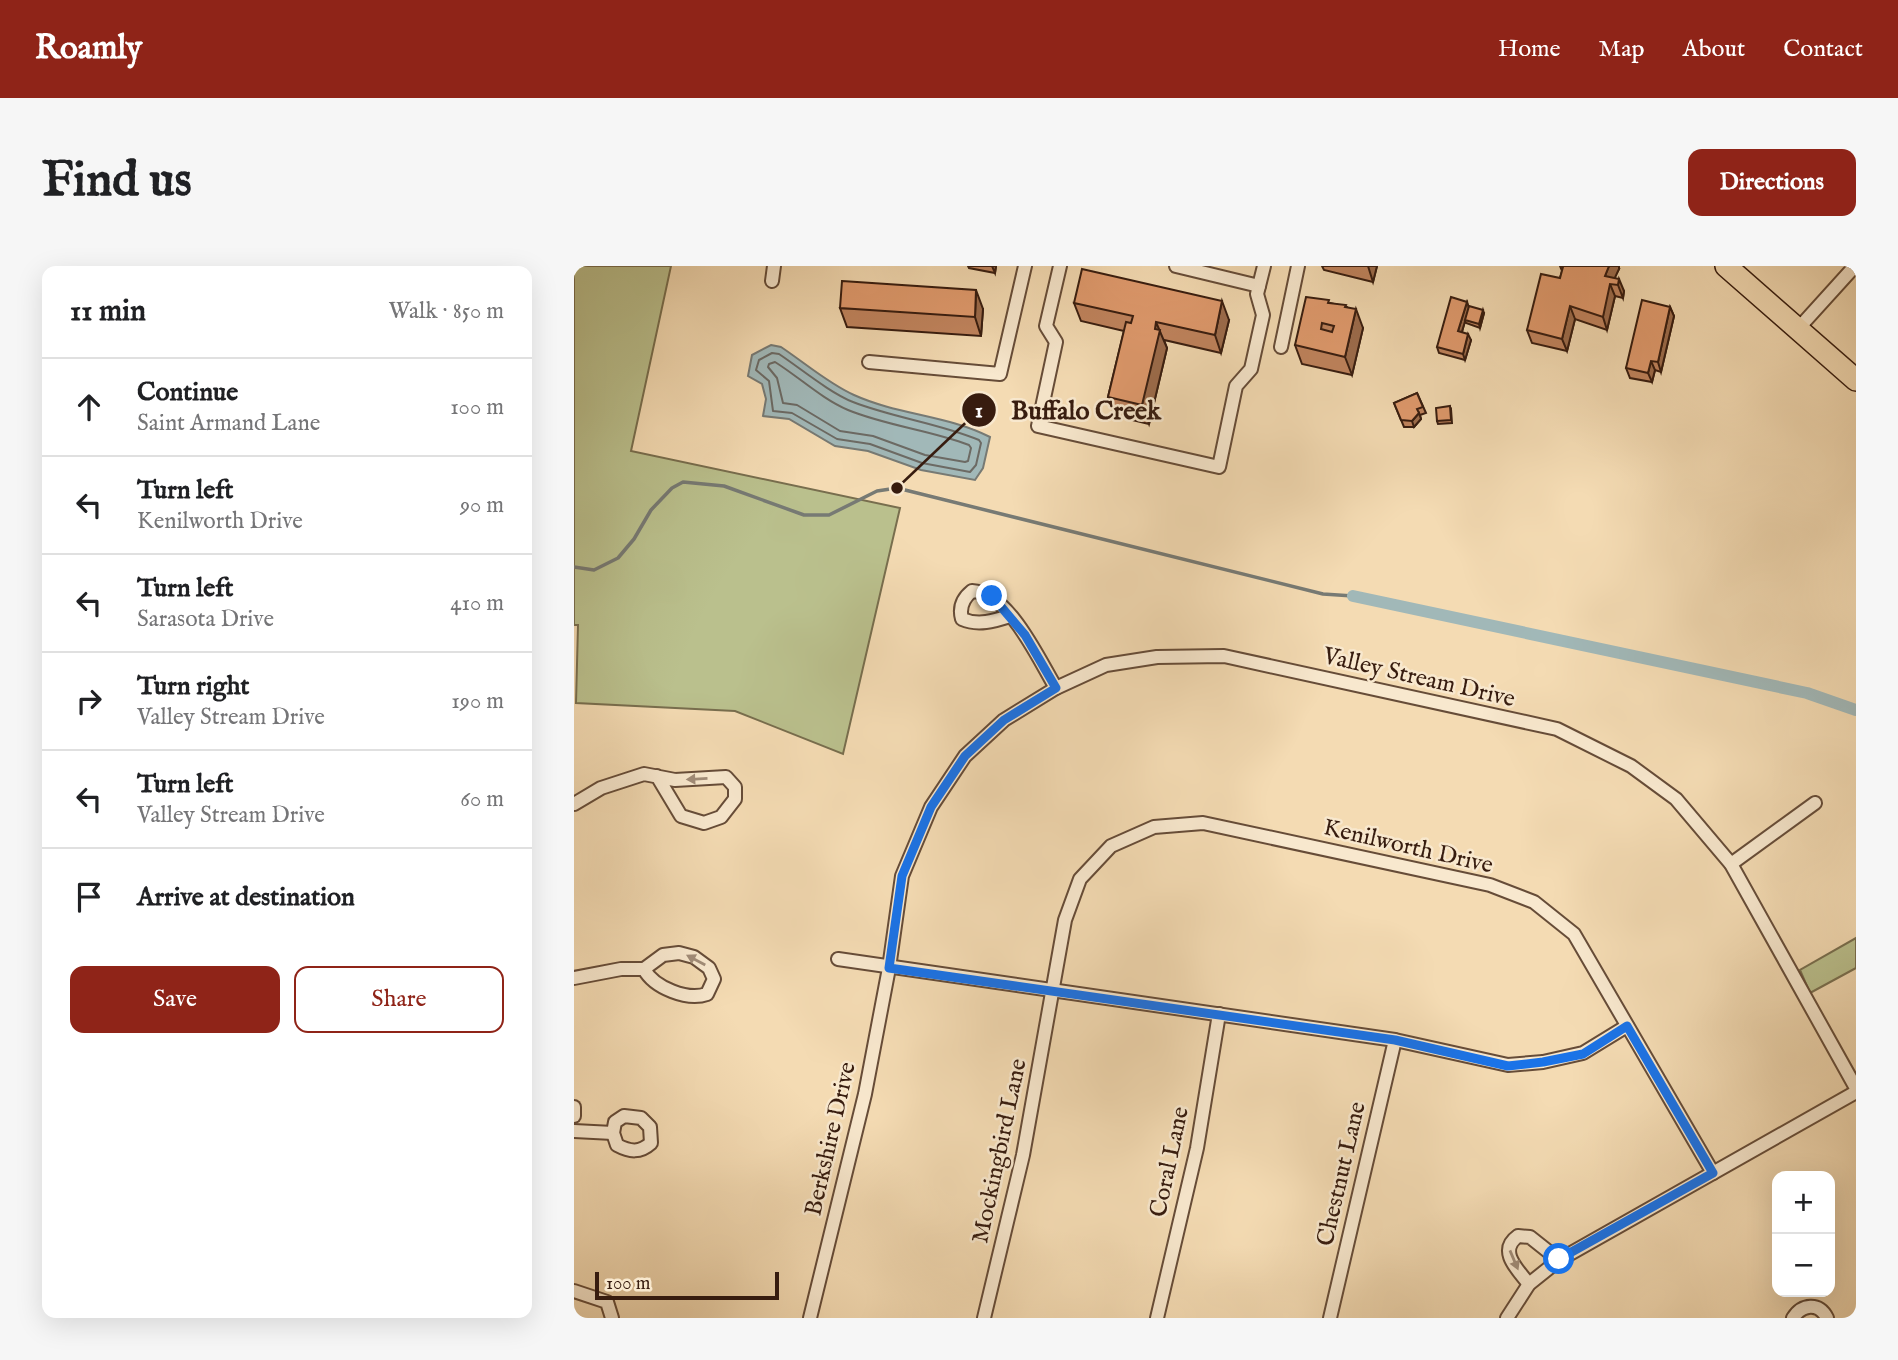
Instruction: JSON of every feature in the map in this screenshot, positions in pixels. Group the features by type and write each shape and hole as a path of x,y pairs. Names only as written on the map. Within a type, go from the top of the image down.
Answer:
{"main road":[{"path":"1726,266 1856,380"}],"street":[{"path":"772,281 774,266"},
{"path":"869,362 1000,374 1025,266"},
{"path":"1060,266 1046,326 1056,342 1038,426 1219,467 1236,386 1251,369 1263,315 1257,295 1264,266"},
{"path":"1175,266 1259,286"},
{"path":"1281,347 1298,266"},
{"path":"1797,330 1855,266"},
{"path":"1010,616 1025,635 1056,688"},
{"name":"Valley Stream Drive","path":"889,968 902,876 931,807 965,756 1004,720 1056,688 1106,665 1157,657 1224,656 1558,729 1631,766 1676,799 1731,864 1856,1090"},
{"path":"574,804 601,788 644,774 657,776 675,780 726,777 735,787 735,799 721,817 704,823 681,816 657,776"},
{"path":"1731,864 1815,803"},
{"name":"Kenilworth Drive","path":"1053,992 1065,920 1080,879 1111,846 1154,827 1203,823 1490,885 1534,902 1574,934 1713,1173"},
{"path":"574,978 621,969 644,970 663,955 679,953 694,957 709,968 714,979 707,994 698,998 680,994 661,985 644,970"},
{"path":"838,960 1395,1040 1508,1066 1583,1054 1627,1026"},
{"name":"Berkshire Drive","path":"810,1318 865,1094 889,968"},
{"name":"Mockingbird Lane","path":"984,1318 1024,1155 1053,992"},
{"name":"Coral Lane","path":"1157,1318 1197,1148 1219,1014"},
{"name":"Chestnut Lane","path":"1330,1318 1395,1040"},
{"path":"1507,1318 1529,1284 1559,1259 1856,1090"},
{"path":"574,1107 574,1116"},
{"path":"574,1131 613,1133"},
{"path":"1529,1284 1511,1263 1509,1248 1512,1240 1518,1236 1530,1237 1559,1259"},
{"path":"574,1292 607,1302 612,1318"},
{"path":"1793,1318 1808,1306 1816,1307 1825,1313 1827,1318"}],"green space":[{"path":"574,266 671,266 631,451 900,508 843,754 735,711 576,703 578,625 574,625"},
{"path":"1856,938 1856,968 1810,993 1800,970"}],"water":[{"path":"771,345 781,347 854,395 888,407 957,424 990,437 983,468 975,480 921,470 868,451 835,446 789,419 763,416 766,399 762,384 748,376 752,355"}],"building":[{"path":"1560,266 1609,266 1605,276 1619,279 1618,285 1610,284 1603,317 1570,306 1562,339 1527,330 1541,274 1560,278 1563,267"},
{"path":"1082,269 1222,301 1215,335 1156,322 1155,329 1160,330 1142,405 1108,397 1126,322 1131,323 1133,316 1074,303"},
{"path":"842,281 976,290 975,317 840,308"},
{"path":"1306,297 1329,300 1328,303 1356,309 1345,357 1295,345","holes":["1322,323 1334,326 1332,332 1321,329"]},
{"path":"1451,297 1467,302 1458,331 1468,334 1463,354 1437,347"},
{"path":"1642,300 1670,307 1658,362 1651,361 1648,373 1626,368"},
{"path":"1469,306 1483,310 1479,324 1465,320"},
{"path":"1417,393 1423,407 1417,409 1419,413 1412,421 1401,420 1394,403"},
{"path":"1450,406 1451,420 1437,421 1436,408"}],"waterway":[{"path":"574,567 594,570 618,558 634,539 651,510 672,488 683,482 724,486 804,515 829,515 877,491 897,488 1323,594 1353,596"},
{"path":"1353,596 1807,693 1856,710"}],"place":[{"name":"Buffalo Creek","path":"897,488"}],"route":[{"path":"992,596 1025,635 1056,688 1004,720 965,756 931,807 902,876 889,968 1395,1040 1508,1066 1583,1054 1627,1026 1713,1173 1559,1259"}]}
